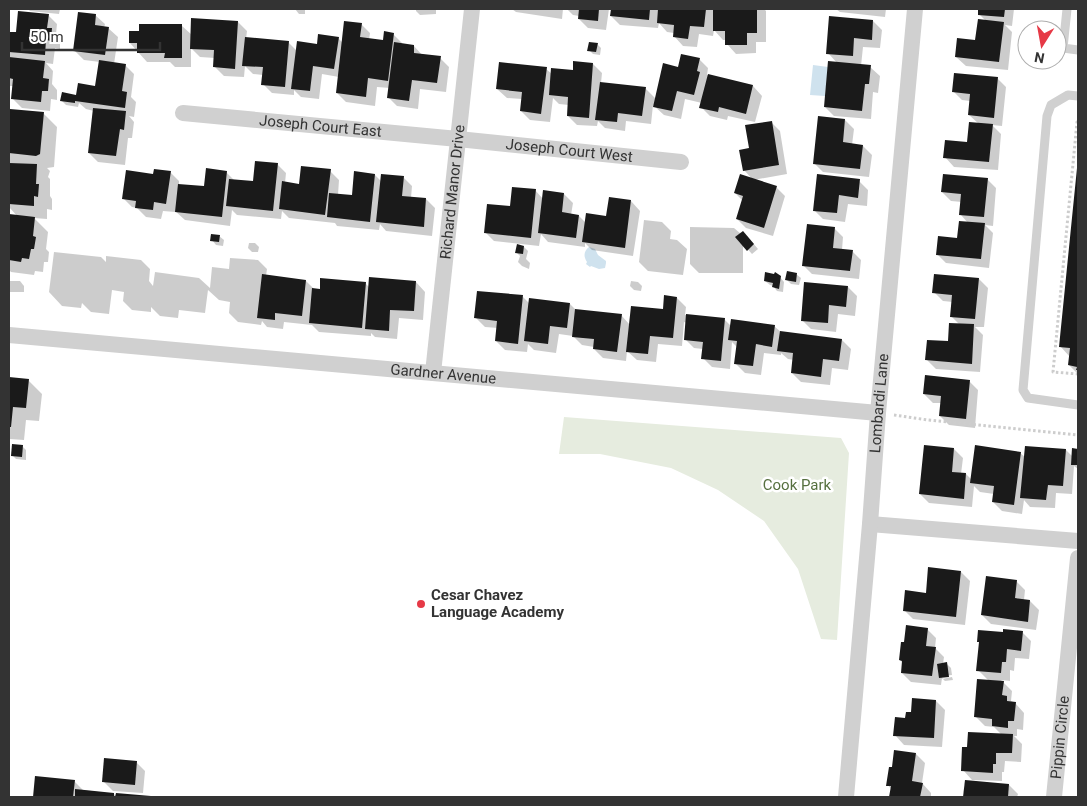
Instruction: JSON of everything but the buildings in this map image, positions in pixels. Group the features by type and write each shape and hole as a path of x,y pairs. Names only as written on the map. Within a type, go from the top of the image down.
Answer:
{"street":[{"name":"Richard Manor Drive","path":"433,373 472,9"},
{"name":"Lombardi Lane","path":"846,797 878,414 915,9"},
{"name":"Joseph Court East","path":"183,113 458,139"},
{"name":"Joseph Court West","path":"458,139 681,162"},
{"name":"Gardner Avenue","path":"9,335 878,414"},
{"path":"870,524 1078,541"},
{"name":"Pippin Circle","path":"1054,797 1078,558"}],"lane":[{"path":"1067,9 1063,48 1078,50"},
{"path":"1078,96 1068,95 1051,105 1047,116 1023,390 1028,398 1078,404"}],"path":[{"path":"1078,122 1053,372 1078,374"},
{"path":"878,414 1078,435"}],"green space":[{"name":"Cook Park","path":"564,417 841,438 849,453 837,640 821,639 798,569 764,521 718,490 671,468 600,454 559,454"}],"water":[{"path":"813,65 828,67 825,96 810,95"},
{"path":"589,247 595,249 598,255 606,261 605,268 599,269 586,264 585,254"}],"place":[{"name":"Cesar Chavez Language Academy","path":"421,604"}]}
